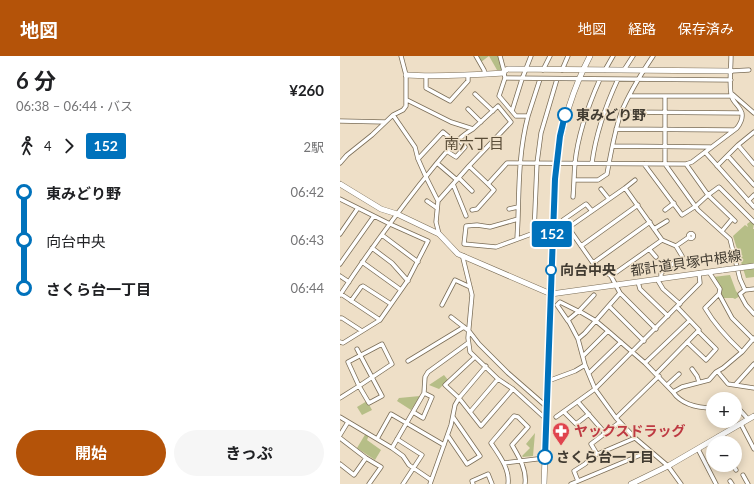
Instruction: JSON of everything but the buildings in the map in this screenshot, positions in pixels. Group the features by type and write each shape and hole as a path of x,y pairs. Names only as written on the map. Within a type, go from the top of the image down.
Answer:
{"street":[{"path":"340,163 392,114 403,110 406,106 406,75 401,56"},
{"path":"476,56 485,74"},
{"path":"500,56 504,74 499,96 516,116 528,116"},
{"path":"512,111 522,78 531,56"},
{"path":"544,70 550,56"},
{"path":"562,70 568,56"},
{"path":"544,484 556,163 563,122 579,79 590,56"},
{"path":"605,70 613,56"},
{"path":"624,70 633,56"},
{"path":"574,180 598,180 607,174 616,129 622,112 638,79 653,56"},
{"path":"488,184 507,163 686,164 692,162 734,130 741,122 741,109 731,95 731,56"},
{"path":"504,74 508,69 749,70"},
{"path":"406,75 426,76 504,74 522,78 540,79 731,80"},
{"path":"426,76 426,88 450,101 468,82 468,75"},
{"path":"517,239 520,162 523,134 540,79"},
{"path":"518,219 490,227 477,225 466,226 464,244 496,247 534,233 537,163 541,133 557,79"},
{"path":"573,197 575,163 583,121 600,79"},
{"path":"592,163 598,128 608,99 618,79"},
{"path":"475,94 493,111"},
{"path":"629,96 731,95 754,113"},
{"path":"664,96 665,164 698,210 730,239 740,279 746,290"},
{"path":"407,100 451,122 473,129"},
{"path":"380,320 340,295 372,248 437,163 464,134 473,129 498,106 511,122 438,201 436,222 439,234"},
{"path":"468,109 481,122"},
{"path":"622,112 742,113"},
{"path":"392,114 415,147 418,159 438,201"},
{"path":"340,121 385,122"},
{"path":"616,129 734,130"},
{"path":"418,159 443,132 465,147 456,157 448,152"},
{"path":"717,166 738,145 754,132"},
{"path":"738,145 754,164"},
{"path":"613,146 710,147"},
{"path":"705,152 754,207"},
{"path":"728,156 754,185"},
{"path":"437,163 472,191"},
{"path":"644,164 682,215 696,206 719,187 754,222"},
{"path":"686,164 708,195 734,220 722,231"},
{"path":"469,166 494,190 477,209 472,210"},
{"path":"552,239 635,180"},
{"path":"340,184 381,209 397,214 439,234 458,254 474,262 520,279 551,294"},
{"path":"453,184 466,216"},
{"path":"625,188 662,240 676,246 682,256"},
{"path":"601,189 608,199"},
{"path":"748,201 754,195"},
{"path":"340,204 341,199 390,224 428,241 408,281 380,320 342,343 340,342"},
{"path":"427,201 437,208"},
{"path":"665,210 674,203"},
{"path":"592,211 586,204 563,220 580,246 593,262 611,276 620,293 656,328"},
{"path":"580,246 638,205"},
{"path":"509,209 518,207"},
{"path":"340,234 358,208"},
{"path":"340,264 374,216"},
{"path":"654,229 667,221"},
{"path":"593,262 650,222"},
{"path":"382,235 418,262"},
{"path":"676,246 689,237"},
{"path":"611,276 662,240"},
{"path":"372,248 392,263 408,281"},
{"path":"649,249 656,257"},
{"path":"464,256 462,258 472,295 468,343 470,352 498,379 513,389 546,419"},
{"path":"362,262 401,290"},
{"path":"674,263 661,273 659,279 663,289 699,330 698,331 716,349 706,360 687,342"},
{"name":"都計道貝塚中根線","path":"551,294 754,266"},
{"path":"709,272 720,288 719,294 705,308 714,323 724,335 742,352"},
{"path":"556,417 595,389 644,341 700,283 698,274"},
{"path":"340,276 349,282"},
{"path":"442,305 455,280 470,286"},
{"path":"638,282 640,289 668,316"},
{"path":"351,301 363,286 391,304"},
{"path":"754,289 746,290 740,294 746,305 754,314"},
{"path":"578,339 620,293"},
{"path":"673,392 682,387 709,380 742,352 754,339 732,318 719,294"},
{"path":"568,321 594,295"},
{"path":"681,484 668,466 635,438 616,418 595,389 585,365 578,339 564,314 556,305 560,302 596,321 645,363 667,385 677,398 686,404 706,407"},
{"path":"609,306 644,341"},
{"path":"451,317 469,331 479,344 508,373 520,382 546,407"},
{"path":"340,318 362,331"},
{"path":"645,363 689,320"},
{"path":"408,361 464,327"},
{"path":"583,356 608,331"},
{"path":"616,418 698,331"},
{"path":"589,373 621,342"},
{"path":"392,448 424,393 425,377 428,372 468,343"},
{"path":"340,398 359,386 373,377 392,364 382,344 361,355 348,362 359,386 369,403 382,396 373,377 361,355 357,349"},
{"path":"475,357 445,385 459,398 481,426 513,389"},
{"path":"735,385 754,364"},
{"path":"548,381 575,371 585,365"},
{"path":"340,417 392,448 431,482 448,436 455,405 459,398 486,366"},
{"path":"692,369 699,382"},
{"path":"718,372 728,384 754,388"},
{"path":"667,385 679,374"},
{"path":"470,412 498,379"},
{"path":"413,412 423,418 432,397 424,393"},
{"path":"578,402 605,433"},
{"path":"564,412 576,424 588,414"},
{"path":"742,412 748,419"},
{"path":"377,439 391,414 444,445"},
{"path":"508,484 504,463 491,444 514,416 518,417 528,427 512,445 521,461 526,484"},
{"path":"742,423 754,416"},
{"path":"448,436 467,464 480,456 453,417"},
{"path":"348,422 340,437 366,458 381,467 369,484"},
{"path":"597,454 591,444 620,422"},
{"path":"742,426 754,449"},
{"path":"719,436 734,428"},
{"path":"578,481 574,471 585,464 593,456 635,438"},
{"path":"397,440 422,455 415,468 403,484"},
{"path":"631,484 668,466 706,443"},
{"path":"698,448 716,484"},
{"path":"571,484 650,451"},
{"path":"340,464 354,475 366,458"},
{"path":"504,463 545,458"},
{"path":"473,484 472,481 488,474 492,484"},
{"path":"743,475 748,484"}],"green space":[{"path":"476,56 489,56 481,62"},
{"path":"489,56 499,56 503,70 497,70"},
{"path":"751,221 754,224 754,277 746,278 733,236 745,225 748,227 747,224"},
{"path":"730,275 736,291 740,296 735,299 723,298 720,286 713,277"},
{"path":"444,375 448,380 439,389 429,385"},
{"path":"420,396 411,410 397,401 399,398"},
{"path":"367,401 372,410 362,415 357,407"},
{"path":"366,433 369,435 367,440 381,450 375,460 357,448"},
{"path":"535,433 533,456 523,457 522,456 530,448 526,444"}],"bus line":[{"name":"152","path":"545,457 555,179 560,136 565,115"}],"place":[{"name":"東みどり野","path":"565,115"},
{"name":"向台中央","path":"551,270"},
{"name":"ヤックスドラッグ","path":"561,446"},
{"name":"さくら台一丁目","path":"545,457"}],"district":[{"name":"南六丁目","path":"474,144"}]}
